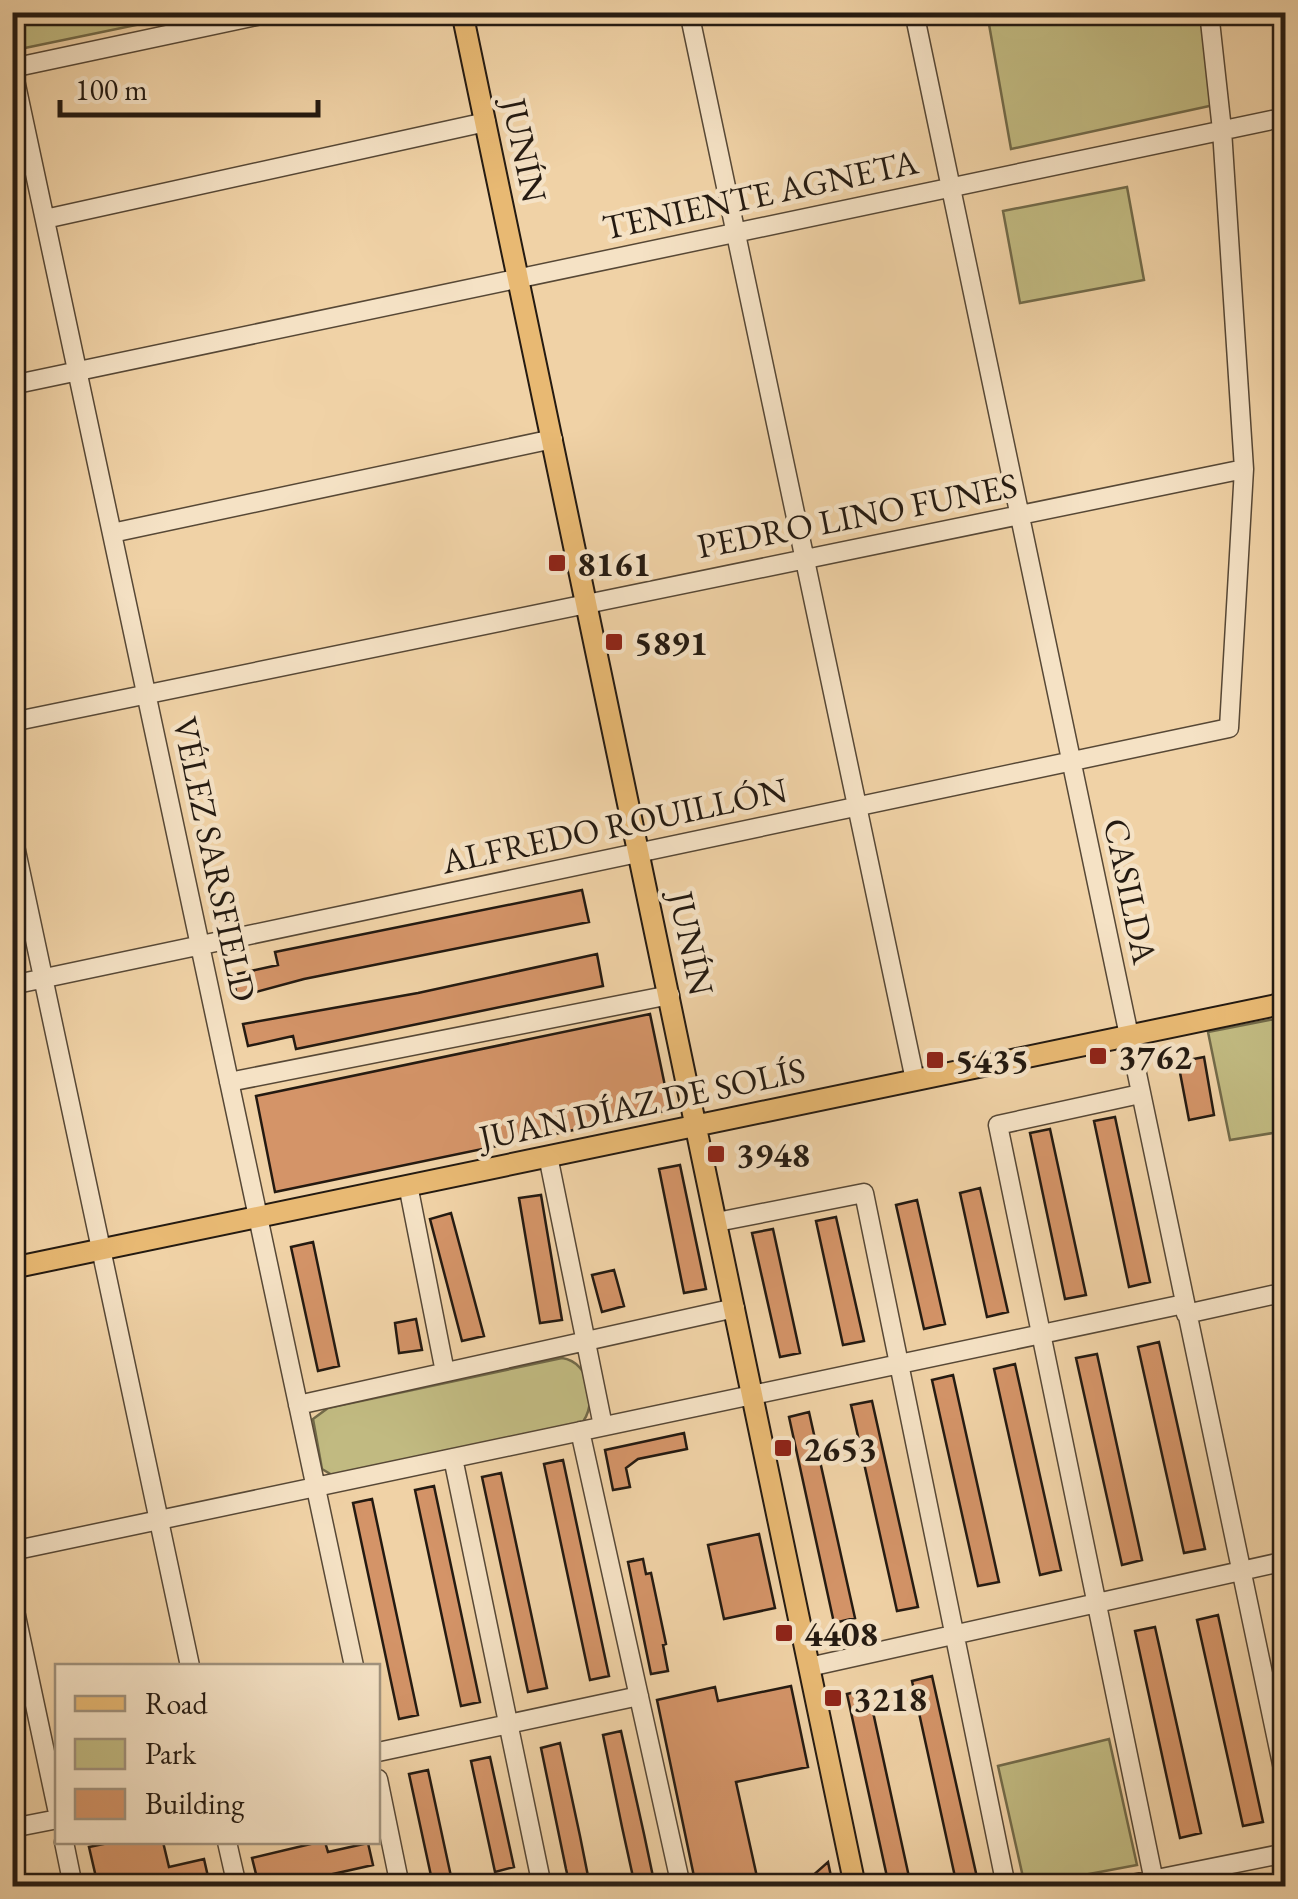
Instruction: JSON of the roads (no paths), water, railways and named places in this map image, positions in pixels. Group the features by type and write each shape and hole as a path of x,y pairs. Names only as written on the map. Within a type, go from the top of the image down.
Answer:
{"main road":[{"name":"JUNÍN","path":"462,12 855,1886"},
{"name":"JUAN DÍAZ DE SOLÍS","path":"12,1268 1286,1004"}],"street":[{"path":"13,67 275,12"},
{"path":"689,12 915,1080"},
{"name":"CASILDA","path":"914,12 1286,1783"},
{"path":"1210,12 1222,130 1244,469"},
{"name":"VÉLEZ SARSFIELD","path":"13,67 354,1664"},
{"name":"TENIENTE AGNETA","path":"12,385 1286,117"},
{"path":"45,219 486,122"},
{"path":"112,533 552,440"},
{"name":"PEDRO LINO FUNES","path":"12,722 1244,469"},
{"name":"ALFREDO ROUILLÓN","path":"12,985 1228,728 1244,469"},
{"path":"12,832 190,1664"},
{"path":"229,1082 670,995"},
{"path":"1140,1094 998,1125 1155,1883"},
{"path":"548,1156 603,1426"},
{"path":"408,1184 445,1372"},
{"path":"717,1222 864,1193 1006,1886"},
{"path":"12,1550 1042,1334 1286,1292"},
{"path":"298,1405 735,1308"},
{"path":"580,1432 681,1886"},
{"path":"453,1458 542,1886"},
{"path":"810,1666 1286,1561"},
{"path":"12,1597 55,1802"},
{"path":"380,1752 639,1696"},
{"path":"380,1789 400,1886"},
{"path":"12,1828 55,1817"},
{"path":"64,1844 73,1886"},
{"path":"227,1844 236,1886"},
{"path":"1122,1886 1155,1883 1286,1853"}],"place":[{"name":"8161","path":"557,563"},
{"name":"5891","path":"614,642"},
{"name":"3762","path":"1098,1056"},
{"name":"5435","path":"935,1060"},
{"name":"3948","path":"716,1154"},
{"name":"2653","path":"783,1448"},
{"name":"4408","path":"784,1633"},
{"name":"3218","path":"833,1698"}]}
